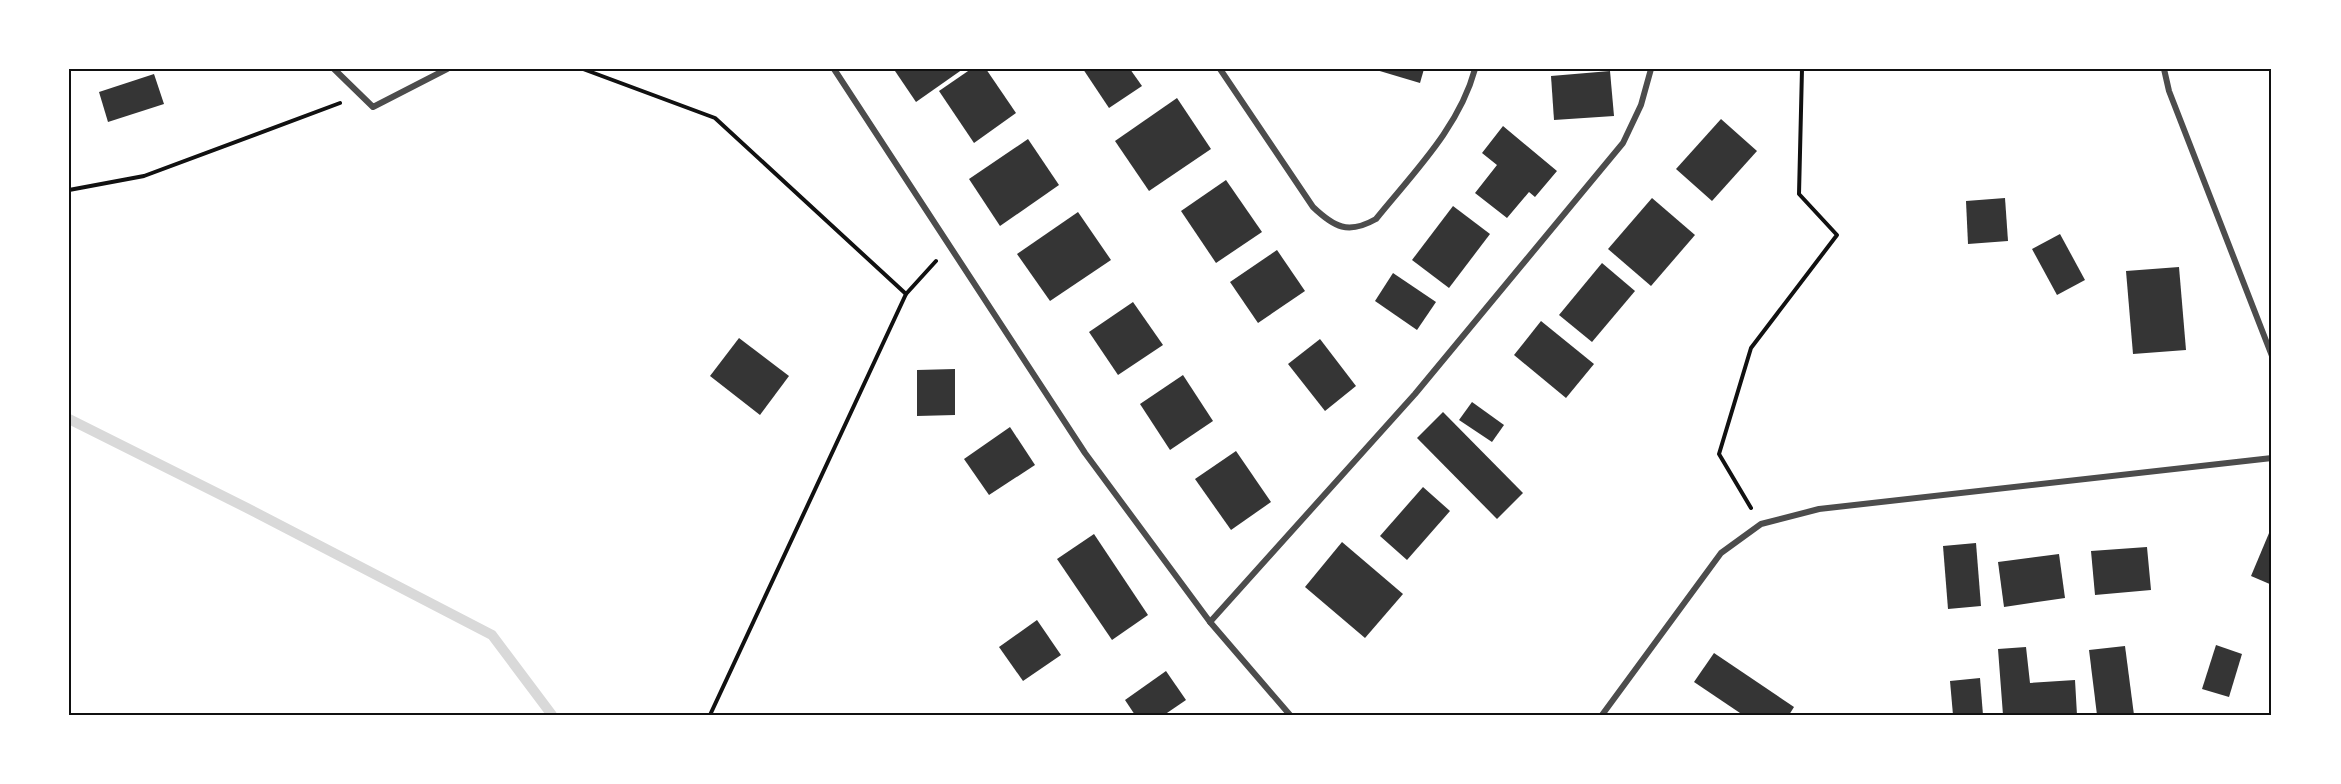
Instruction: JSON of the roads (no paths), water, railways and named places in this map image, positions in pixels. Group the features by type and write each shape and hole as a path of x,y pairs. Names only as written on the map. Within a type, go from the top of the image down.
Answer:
{"street":[{"path":"334,69 373,107 447,69"},
{"path":"834,69 1085,453 1210,622 1290,715"},
{"path":"1220,69 1313,207 1328,221 1347,229 1362,227 1376,219 1448,129 1469,91 1475,69"},
{"path":"1210,622 1415,394 1623,143 1641,105 1651,69"},
{"path":"2164,69 2169,92 2272,356"},
{"path":"1602,715 1721,554 1761,524 1819,509 2272,458"}],"waterway":[{"path":"69,419 492,635 552,715"}]}
